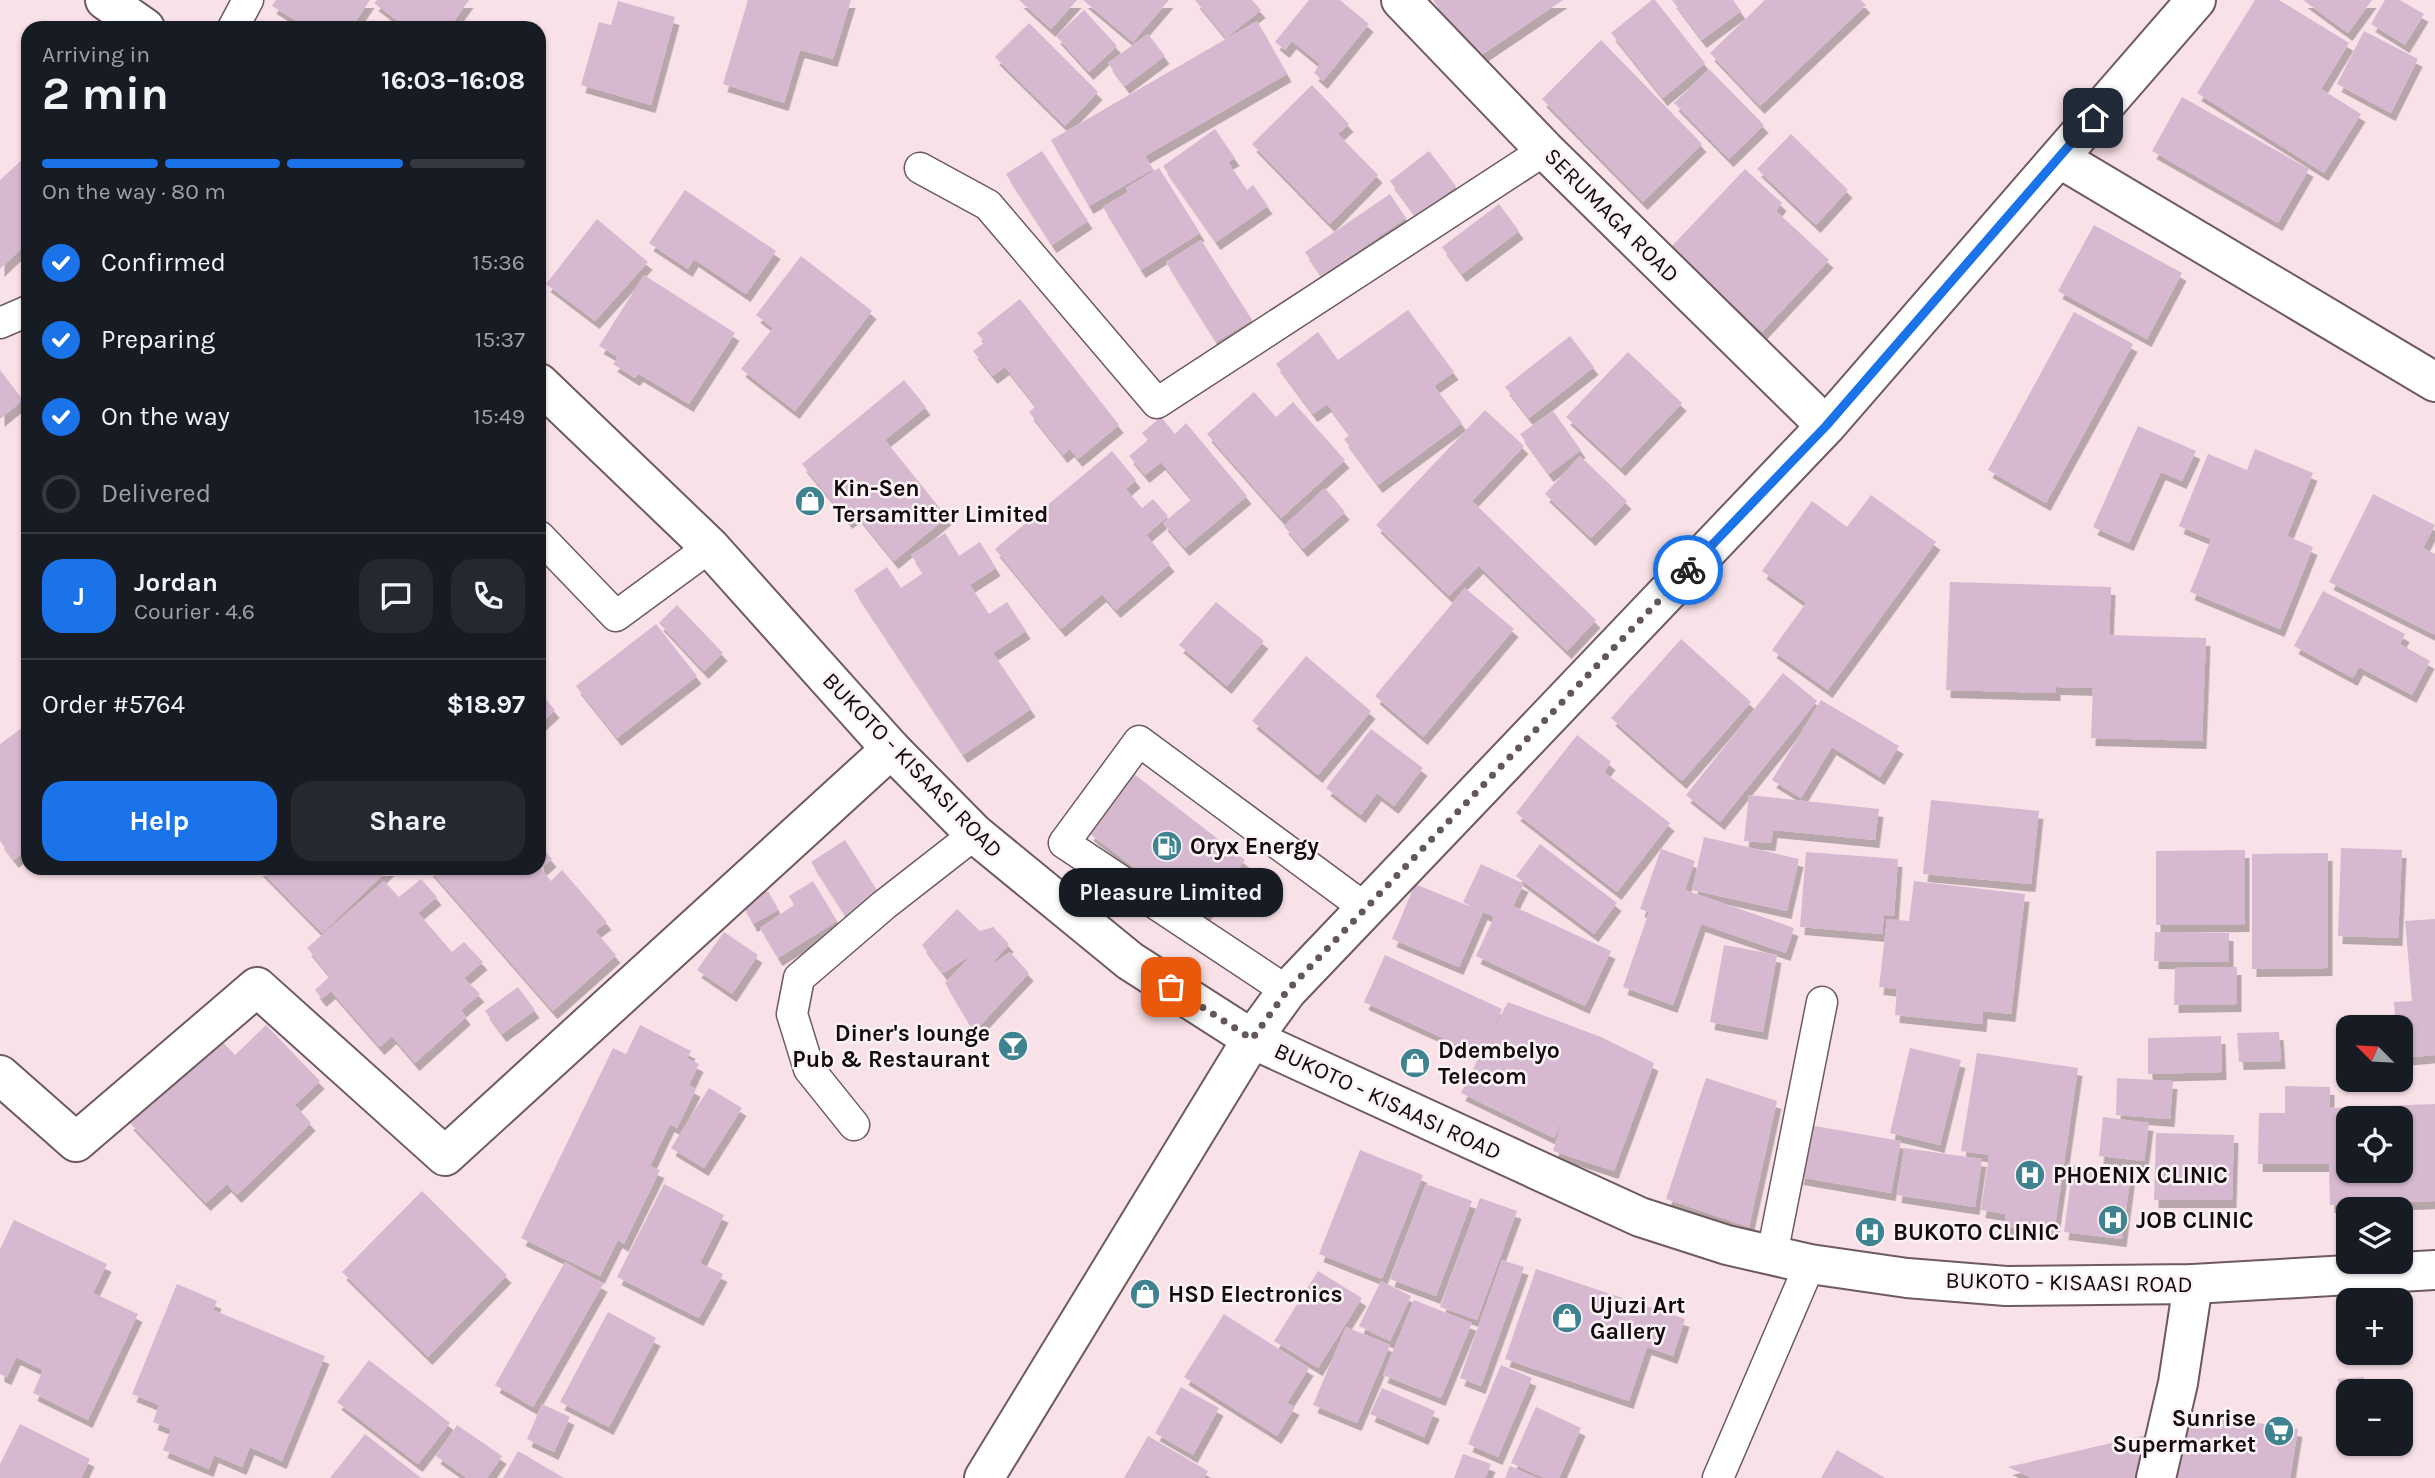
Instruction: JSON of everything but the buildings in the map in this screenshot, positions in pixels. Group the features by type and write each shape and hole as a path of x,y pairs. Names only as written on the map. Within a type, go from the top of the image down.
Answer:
{"street":[{"path":"105,0 135,21"},
{"name":"SERUMAGA ROAD","path":"1401,0 1545,150 1826,426"},
{"path":"984,1478 1252,1039 1287,991 1826,426 2196,0"},
{"path":"2059,158 2435,382"},
{"name":"BUKOTO - KISAASI ROAD","path":"546,390 710,547 891,749 975,834 1130,961 1252,1039 1640,1217 1727,1245 1810,1264 1907,1278 2006,1286 2193,1284 2435,1270"},
{"path":"0,1075 76,1142 257,987 445,1156 891,749"},
{"path":"2156,1478 2178,1383 2193,1284"}],"lane":[{"path":"920,168 988,205 1157,403 1545,150"},
{"path":"0,323 21,314"},
{"path":"546,543 616,615 710,547"},
{"path":"1287,991 1064,843 1139,741 1365,908"},
{"path":"854,1125 809,1069 792,1014 799,978 884,905 975,834"},
{"path":"1772,1255 1822,1002"},
{"path":"1718,1478 1810,1264"}],"way so far":[{"path":"1171,987 1252,1039 1287,991 1688,570"}],"place":[{"name":"Kin-Sen Tersamitter Limited","path":"810,501"},
{"name":"Oryx Energy","path":"1167,846"},
{"name":"Pleasure Limited","path":"1171,987"},
{"name":"Diner's lounge Pub & Restaurant","path":"1013,1046"},
{"name":"Ddembelyo Telecom","path":"1415,1063"},
{"name":"PHOENIX CLINIC","path":"2030,1175"},
{"name":"JOB CLINIC","path":"2113,1220"},
{"name":"BUKOTO CLINIC","path":"1870,1232"},
{"name":"HSD Electronics","path":"1145,1294"},
{"name":"Ujuzi Art Gallery","path":"1567,1318"},
{"name":"Sunrise Supermarket","path":"2279,1431"}],"route":[{"path":"1688,570 1826,426 2093,118"}]}
